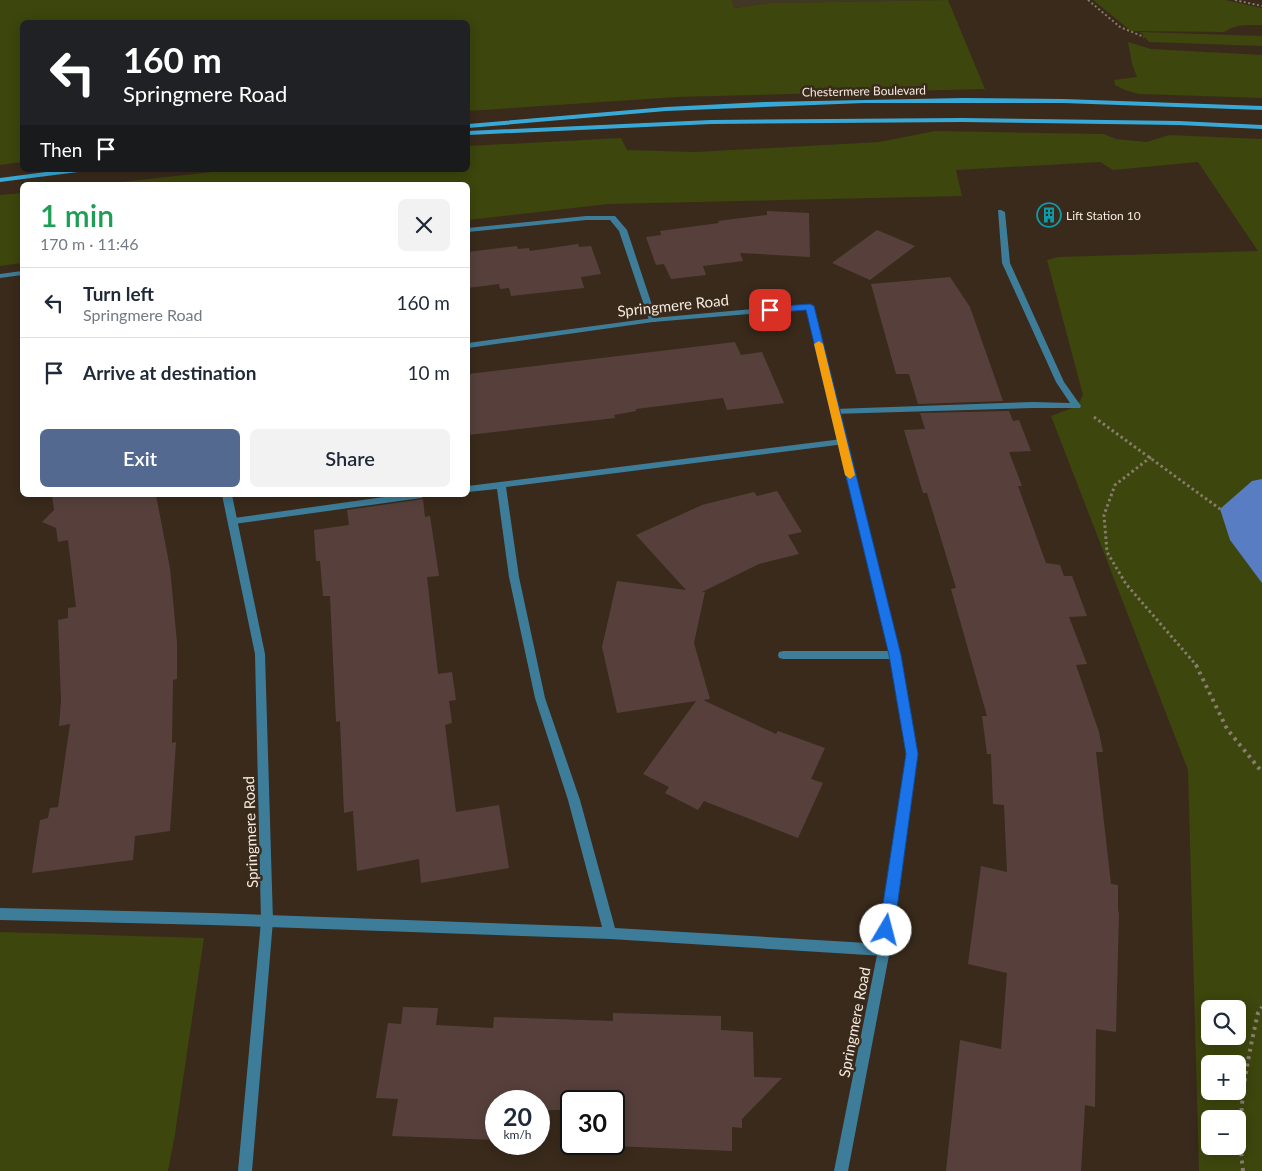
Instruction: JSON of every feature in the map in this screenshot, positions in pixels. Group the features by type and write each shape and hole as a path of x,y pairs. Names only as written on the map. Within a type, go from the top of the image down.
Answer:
{"main road":[{"name":"Chestermere Boulevard","path":"470,126 542,118 725,106 926,101 1100,100 1262,108"},
{"name":"Chestermere Boulevard","path":"470,133 712,122 962,120 1169,122 1262,127"},
{"path":"0,180 62,172"}],"street":[{"path":"1001,212 1006,262 1060,382 1077,406"},
{"path":"470,230 586,218 612,218 623,230 653,320"},
{"path":"0,276 20,274"},
{"name":"Springmere Road","path":"470,346 653,320 810,306 895,655 912,754 884,950 841,1171"},
{"path":"835,412 1033,405 1077,406"},
{"path":"470,489 842,442"},
{"path":"501,484 514,577 540,698 574,800 610,933"},
{"name":"Springmere Road","path":"228,497 260,654 267,921 245,1171"},
{"path":"234,521 407,497"},
{"path":"783,655 895,655"},
{"path":"0,914 610,933 884,950"}],"path":[{"path":"1088,0 1119,27 1130,34 1144,37"},
{"path":"1235,0 1262,6"},
{"path":"1077,406 1151,457 1220,509"},
{"path":"1151,457 1115,485 1104,515 1107,552 1126,584 1197,666 1228,729 1262,772"},
{"path":"1243,1171 1240,1122 1245,1071 1258,1013 1262,1007"}],"shaded area":[{"path":"732,0 960,0 771,3 734,8"}],"green space":[{"path":"0,0 732,0 734,8 771,3 948,0 985,89 677,97 470,111 470,20 20,20 20,162 0,165"},
{"path":"1093,0 1225,0 1262,8 1262,25 1238,26 1224,32 1131,31"},
{"path":"1140,32 1262,36 1262,46 1149,42"},
{"path":"1128,42 1151,49 1262,55 1262,98 1139,94 1125,90 1115,85 1114,80 1137,77 1132,64"},
{"path":"935,131 1104,134 1116,139 1147,142 1169,135 1262,139 1262,1171 1199,1171 1188,770 1051,416 1077,406 1083,395 1047,260 1058,257 1258,251 1198,162 1113,170 1100,162 956,170 962,196 608,204 470,220 470,182 121,182 212,172 470,172 470,146 621,138 627,150 696,152 879,142"},
{"path":"20,193 20,263 0,266 0,195"},
{"path":"0,932 204,938 168,1171 0,1171"}],"water":[{"path":"1262,479 1262,583 1230,540 1220,509 1252,481"}],"building":[{"path":"767,211 809,213 810,257 740,253 743,261 703,266 706,275 671,279 664,264 656,265 646,237 661,235 660,231 767,215"},
{"path":"877,230 915,246 870,280 832,263"},
{"path":"578,244 579,247 591,246 601,274 581,277 584,288 511,296 509,288 500,289 499,284 470,288 470,252 517,246 518,249 529,248 530,251"},
{"path":"950,277 970,307 1003,401 918,404 909,374 896,374 871,284"},
{"path":"735,342 741,355 762,352 784,403 727,410 723,398 636,409 636,411 614,415 615,418 470,435 470,374"},
{"path":"1009,411 1013,421 1019,420 1031,451 1009,452 1022,486 1018,486 1046,563 1060,565 1064,576 1072,576 1087,616 1069,617 1087,664 1076,665 1099,732 1103,752 1096,752 1111,884 1118,885 1116,1032 1096,1029 1095,1107 1085,1105 1081,1171 946,1171 960,1040 1001,1049 1007,973 968,964 981,866 1007,872 1004,805 993,804 991,754 987,754 982,716 987,716 951,589 956,588 927,493 923,493 904,430 925,429 920,413"},
{"path":"777,491 802,532 788,535 799,554 759,564 702,592 705,592 694,643 710,699 703,700 776,734 778,731 825,748 811,779 823,783 798,838 704,801 698,810 665,793 669,787 643,774 696,701 617,713 602,647 617,581 686,590 636,535 702,505 754,492 757,496"},
{"path":"52,497 156,497 170,568 177,643 177,679 173,680 172,743 176,742 170,831 135,836 133,860 32,873 40,820 48,818 50,808 58,807 70,724 59,726 61,701 58,620 68,618 68,608 76,607 68,540 58,542 56,528 42,522 54,510"},
{"path":"423,499 425,517 430,516 439,576 427,577 438,674 452,672 456,700 449,701 452,723 445,725 456,812 499,805 509,868 421,883 419,859 357,871 353,811 344,813 340,721 336,722 330,596 323,596 320,561 316,561 314,530 349,525 347,510"},
{"path":"403,1007 438,1008 436,1025 493,1028 494,1017 613,1021 613,1013 721,1016 721,1030 753,1032 754,1077 782,1078 742,1119 742,1128 732,1127 732,1151 625,1146 625,1090 560,1090 560,1110 550,1110 550,1090 485,1090 485,1140 392,1136 398,1099 376,1098 388,1023 401,1024"}],"slow traffic":[{"path":"819,344 850,475"}],"place":[{"name":"Lift Station 10","path":"1049,215"}],"route":[{"path":"770,310 810,306 895,655 912,754 886,930"}]}
